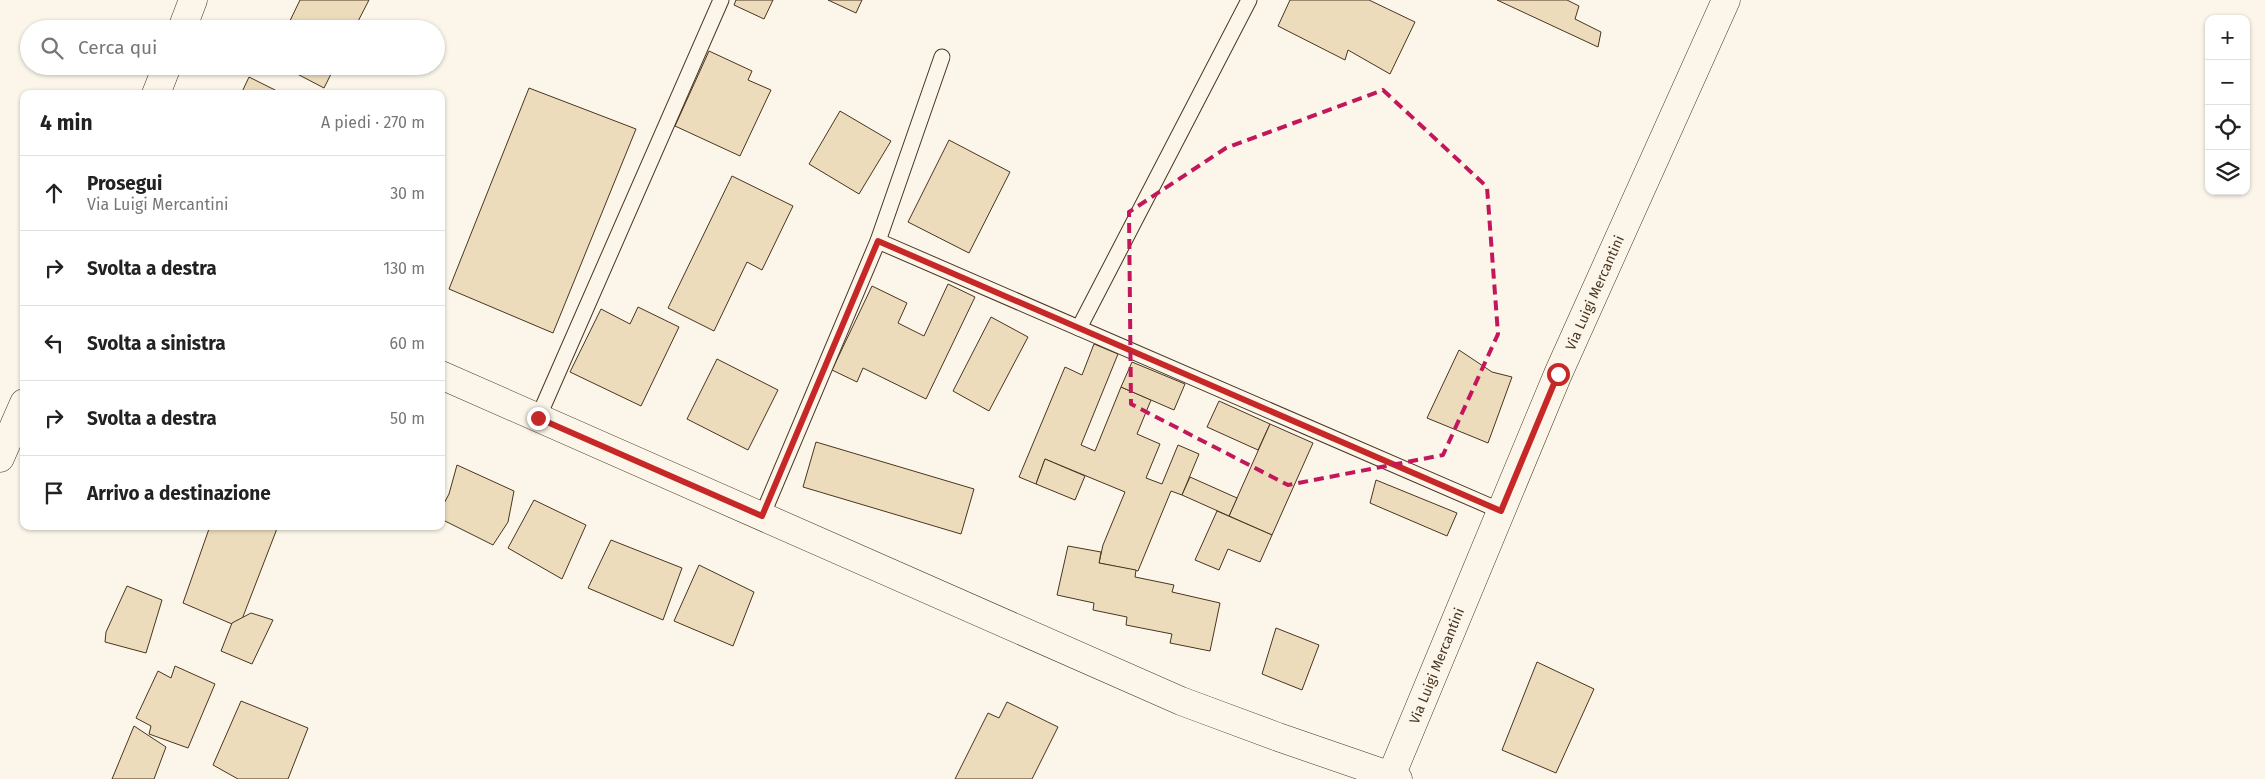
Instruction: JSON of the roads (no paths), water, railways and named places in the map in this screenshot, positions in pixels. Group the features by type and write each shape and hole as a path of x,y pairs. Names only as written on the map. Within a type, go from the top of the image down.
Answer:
{"street":[{"path":"185,20 193,0"},
{"name":"Via Luigi Mercantini","path":"1395,778 1501,511 1558,374 1726,0"},
{"path":"158,90 163,75"},
{"path":"445,377 1181,701 1278,738 1395,778"},
{"path":"0,458 20,413"}],"lane":[{"path":"538,418 721,0"},
{"path":"1079,328 1249,0"},
{"path":"762,516 878,241 942,56"},
{"path":"878,241 1501,511"}]}
